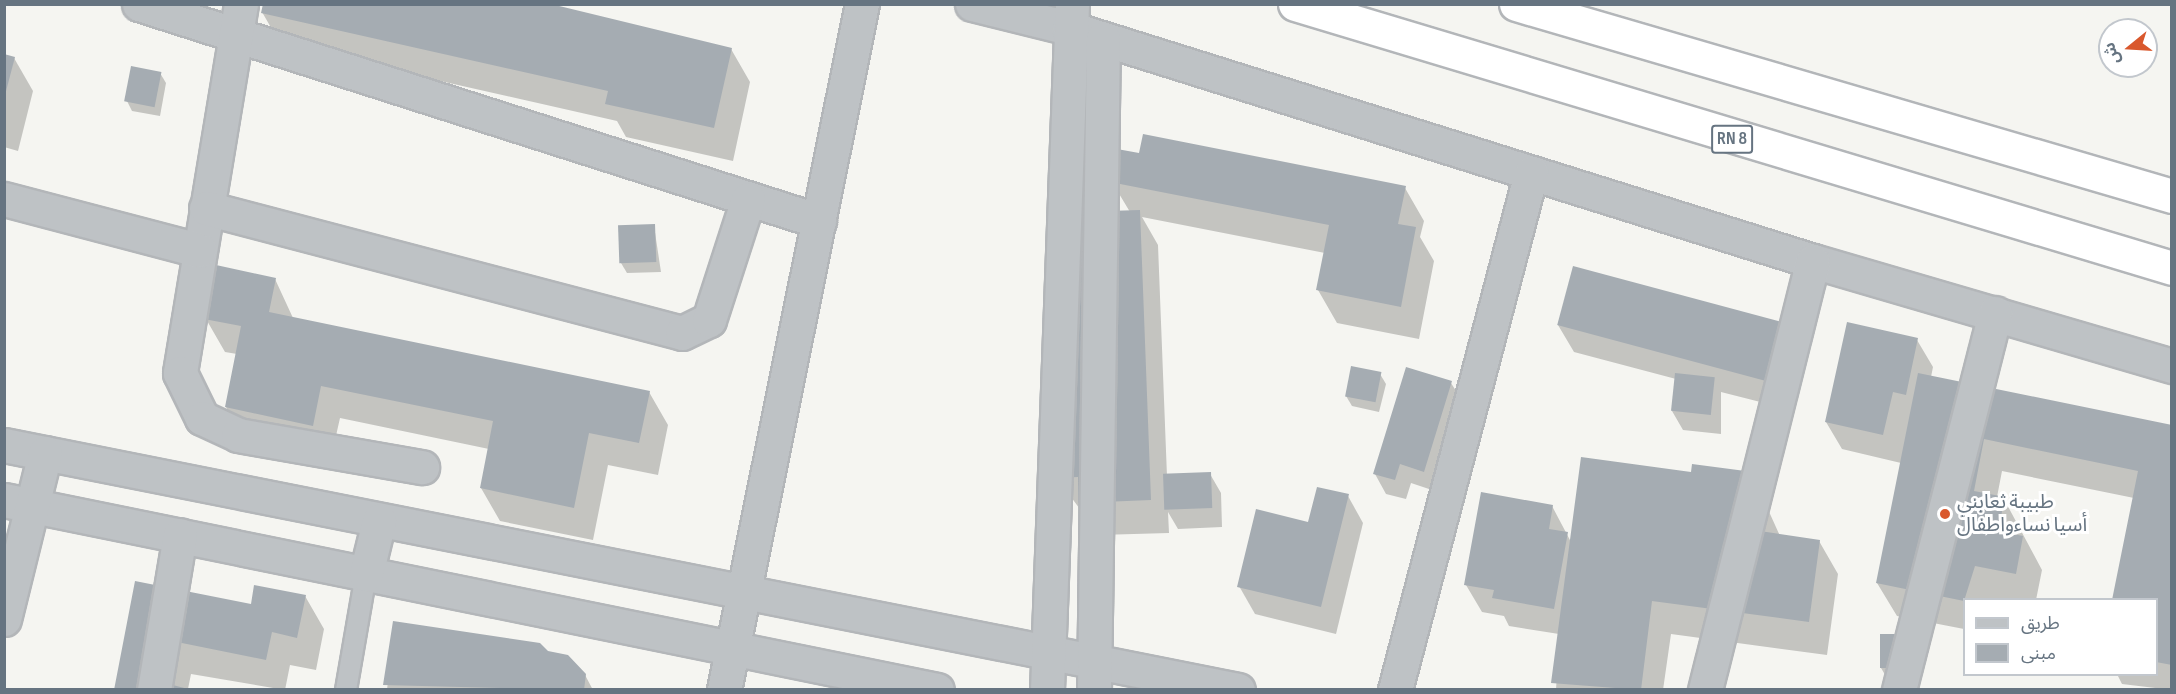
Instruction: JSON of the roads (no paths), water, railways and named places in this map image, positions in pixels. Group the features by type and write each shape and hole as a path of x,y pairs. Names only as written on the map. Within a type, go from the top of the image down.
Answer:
{"highway":[{"name":"RN 8","path":"1295,4 2172,268"},
{"path":"1516,4 2172,196"}],"street":[{"path":"139,4 237,20 748,199 819,221"},
{"path":"724,690 861,4"},
{"path":"972,4 1070,16 1102,39 1813,261 2172,366"},
{"path":"1047,690 1046,651 1070,16"},
{"path":"237,20 180,373 202,418 238,435 422,467"},
{"path":"1094,675 1102,39"},
{"path":"1395,690 1531,173"},
{"path":"4,199 199,250"},
{"path":"206,208 682,333 709,320 748,199"},
{"path":"1705,690 1813,261"},
{"path":"1899,690 1995,313"},
{"path":"4,445 743,595 1046,651 1094,675 1238,690"},
{"path":"4,619 19,503 45,453"},
{"path":"19,503 732,652 937,690"},
{"path":"366,574 379,521"},
{"path":"154,690 180,536"}],"lane":[{"path":"346,690 366,574"}],"place":[{"name":"طبيبة ثعابني أسيا نساءواطفال","path":"1945,514"}]}
